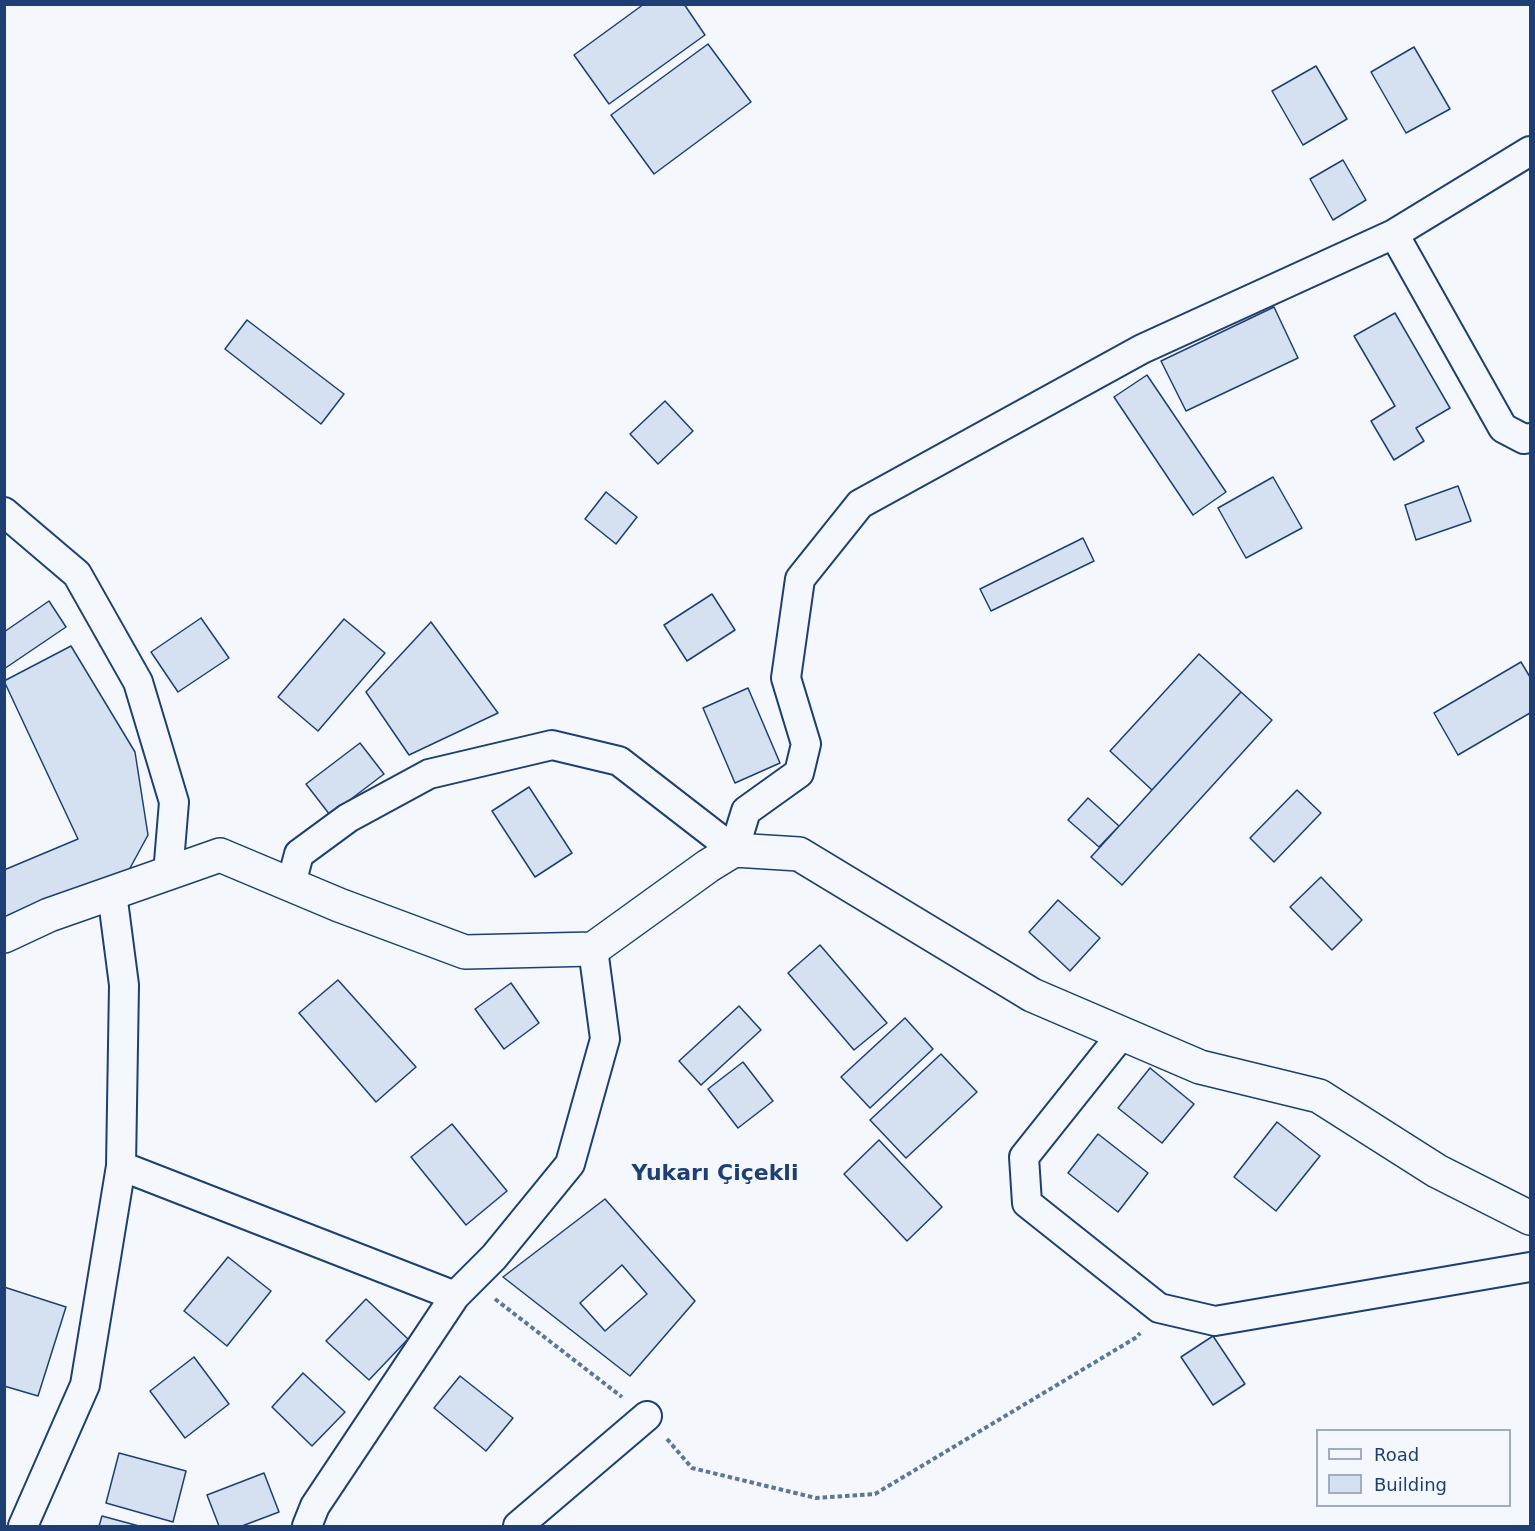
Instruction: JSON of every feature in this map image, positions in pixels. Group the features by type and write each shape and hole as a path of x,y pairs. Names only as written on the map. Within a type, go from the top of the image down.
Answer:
{"street":[{"path":"4,936 49,915 220,855 465,952 593,949 708,866 734,850 746,811 799,773 806,744 786,678 800,579 860,504 1142,349 1394,234 1530,151"},
{"path":"1394,234 1503,428 1524,439 1530,438"},
{"path":"4,512 77,574 138,682 174,802 168,874"},
{"path":"291,884 299,854 348,818 429,774 552,745 619,760 734,850 799,854 1032,995 1200,1066 1319,1096 1437,1171 1530,1218"},
{"path":"23,1527 85,1385 121,1166 124,985 112,893"},
{"path":"307,1527 315,1506 463,1288 494,1257 570,1164 605,1039 593,949"},
{"path":"1122,1034 1024,1157 1028,1203 1159,1308 1215,1321 1530,1267"},
{"path":"121,1166 463,1288"},
{"path":"518,1527 647,1416"}],"path":[{"path":"463,1288 647,1416 692,1468 816,1498 875,1494 1137,1337 1159,1308"}],"building":[{"path":"644,4 684,4 705,35 609,104 574,55"},
{"path":"708,44 751,102 654,174 611,115"},
{"path":"1414,47 1450,109 1406,133 1371,72"},
{"path":"1316,66 1347,119 1303,145 1272,91"},
{"path":"1343,160 1366,200 1333,220 1310,179"},
{"path":"1274,307 1298,358 1186,411 1161,361"},
{"path":"1395,313 1450,408 1416,428 1424,441 1394,460 1371,421 1395,406 1354,336"},
{"path":"247,320 344,394 321,424 225,349"},
{"path":"1147,375 1226,492 1193,515 1114,397"},
{"path":"665,401 693,431 658,464 630,434"},
{"path":"1273,477 1302,528 1246,558 1218,508"},
{"path":"1458,486 1471,521 1416,540 1405,505"},
{"path":"606,492 637,517 616,544 585,519"},
{"path":"1083,538 1094,561 991,611 980,589"},
{"path":"712,594 735,630 687,661 664,625"},
{"path":"49,601 66,627 4,669 4,632"},
{"path":"201,618 229,658 178,692 151,652"},
{"path":"344,619 385,653 318,731 278,697"},
{"path":"431,622 498,713 409,755 366,692"},
{"path":"71,646 135,752 148,835 129,870 4,922 4,870 78,839 4,681"},
{"path":"1199,654 1241,692 1152,790 1110,751"},
{"path":"1521,662 1530,677 1530,713 1458,755 1434,713"},
{"path":"748,688 780,763 735,783 703,708"},
{"path":"1241,692 1272,720 1122,885 1091,857"},
{"path":"360,743 384,774 330,815 306,784"},
{"path":"529,787 572,853 535,877 492,811"},
{"path":"1297,790 1321,813 1274,862 1250,838"},
{"path":"1088,798 1119,826 1099,847 1068,820"},
{"path":"1321,877 1362,920 1332,950 1290,907"},
{"path":"1058,900 1100,938 1070,971 1029,932"},
{"path":"820,945 887,1023 854,1050 788,973"},
{"path":"338,980 416,1067 376,1102 299,1013"},
{"path":"511,983 539,1023 504,1049 475,1009"},
{"path":"739,1006 761,1030 701,1085 679,1061"},
{"path":"905,1018 933,1049 870,1108 841,1077"},
{"path":"941,1054 977,1092 906,1158 870,1120"},
{"path":"743,1062 773,1101 738,1128 708,1089"},
{"path":"1150,1068 1194,1104 1162,1143 1118,1108"},
{"path":"1277,1122 1320,1156 1276,1211 1234,1177"},
{"path":"452,1124 507,1191 466,1225 411,1157"},
{"path":"1098,1134 1148,1173 1118,1212 1068,1173"},
{"path":"879,1140 942,1207 907,1241 844,1174"},
{"path":"605,1199 695,1301 630,1376 503,1277","holes":["622,1265 647,1294 605,1331 580,1303"]},
{"path":"228,1257 271,1291 227,1346 184,1311"},
{"path":"4,1287 66,1307 38,1396 4,1386"},
{"path":"366,1299 408,1339 369,1380 326,1341"},
{"path":"1213,1336 1245,1384 1213,1405 1181,1357"},
{"path":"194,1357 229,1404 185,1438 150,1391"},
{"path":"303,1373 345,1412 312,1446 272,1407"},
{"path":"460,1376 513,1418 486,1451 434,1408"},
{"path":"119,1453 186,1471 173,1522 106,1503"},
{"path":"264,1473 279,1512 242,1526 219,1526 207,1495"},
{"path":"102,1516 139,1526 99,1526"}],"district":[{"name":"Yukarı Çiçekli","path":"715,1174"}]}
